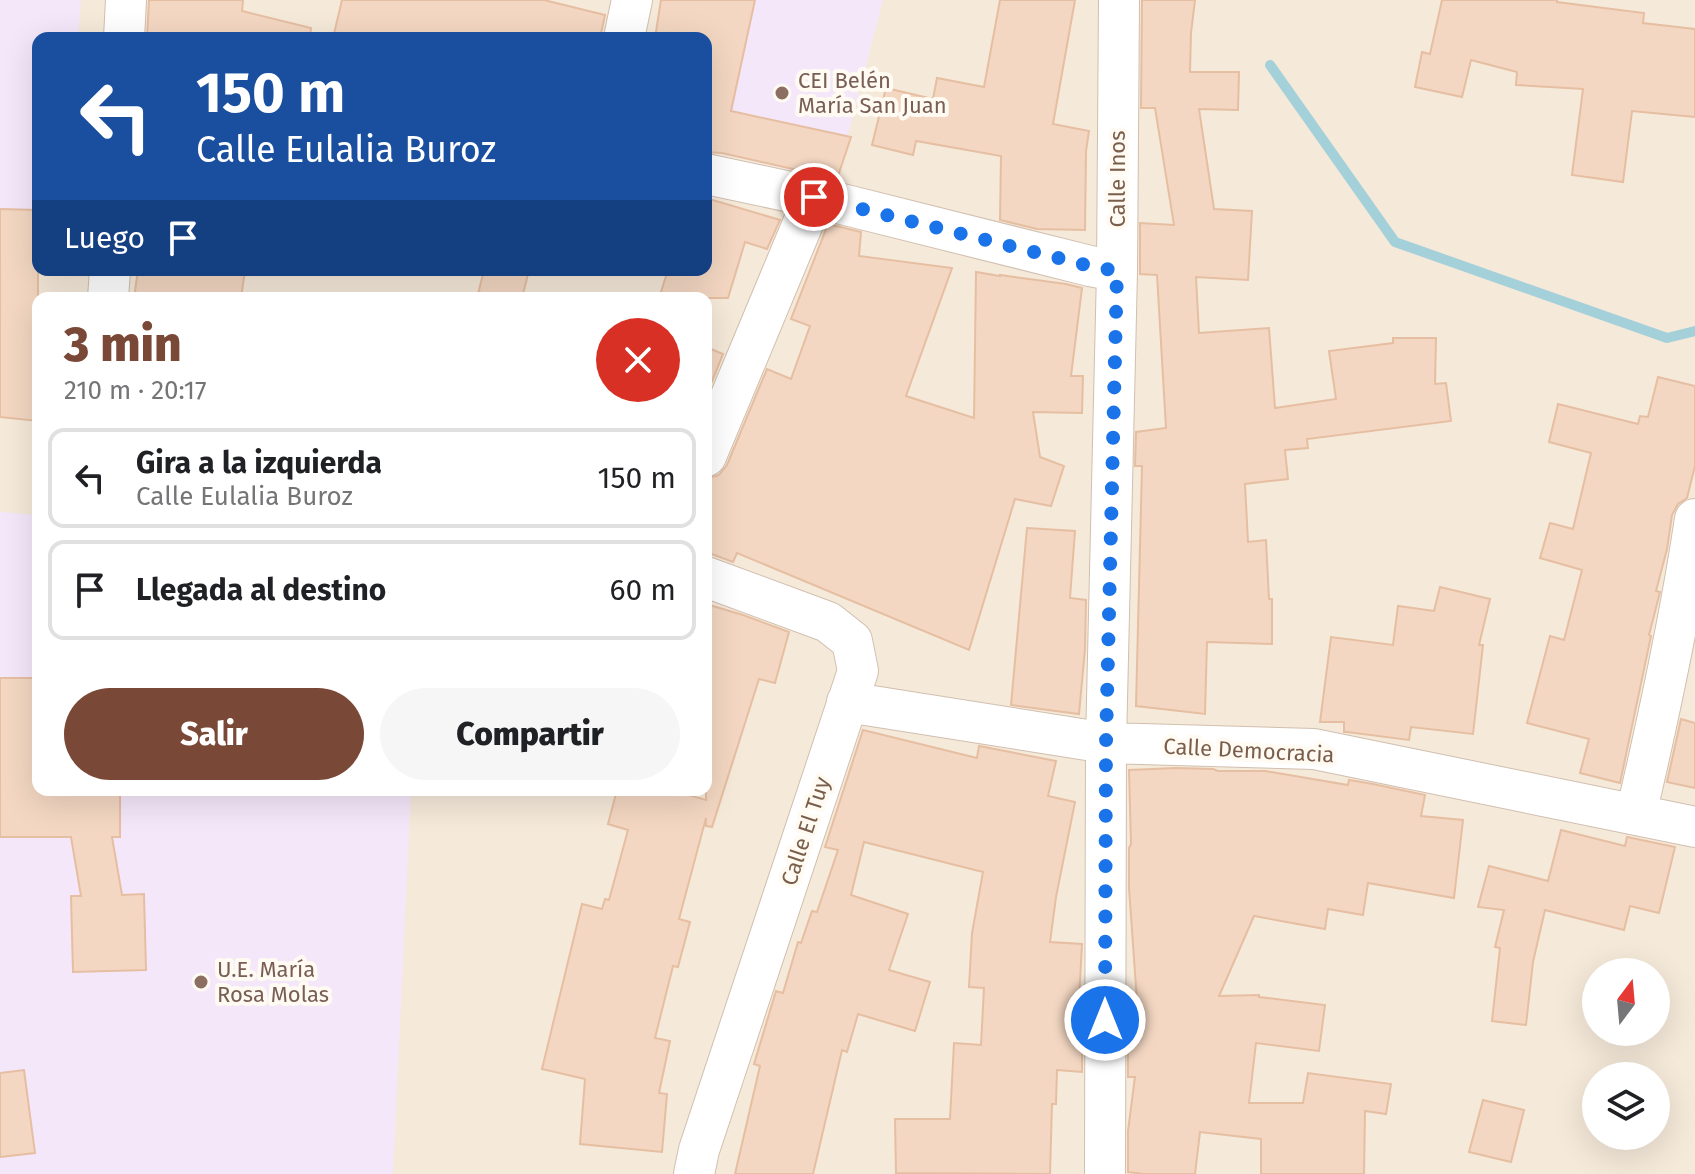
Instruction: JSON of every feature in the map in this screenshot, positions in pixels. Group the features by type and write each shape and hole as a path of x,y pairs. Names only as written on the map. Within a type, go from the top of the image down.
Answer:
{"street":[{"path":"124,32 126,0"},
{"path":"625,32 632,0"},
{"name":"Calle Inos","path":"1105,1174 1106,743 1117,271 1119,0"},
{"path":"712,175 1117,271"},
{"path":"712,442 814,197"},
{"path":"1636,814 1678,624 1695,519"},
{"name":"Calle El Tuy","path":"694,1174 699,1150 858,671 852,641 828,622 712,579"},
{"name":"Calle Democracia","path":"847,702 1106,743 1314,749 1695,827"}],"shaded area":[{"path":"0,0 1695,0 1695,1174 0,1174"},
{"path":"0,0 81,0 78,32 32,32 32,253 0,250"},
{"name":"CEI Belén María San Juan","path":"673,0 883,0 836,181 712,150 712,32 665,32"},
{"name":"U.E. María Rosa Molas","path":"0,512 32,515 32,796 411,796 393,1174 0,1174"}],"building":[{"path":"149,0 243,0 242,11 311,28 311,32 147,32"},
{"path":"342,0 544,0 605,15 601,32 334,32"},
{"path":"661,0 755,0 731,111 851,137 837,179 712,152 712,32 656,32"},
{"path":"1000,0 1075,0 1053,124 1089,131 1085,230 1037,229 1000,220 1001,156 916,141 913,155 872,145 886,88 933,99 937,78 984,87"},
{"path":"1142,0 1195,0 1190,72 1239,72 1238,110 1199,109 1214,209 1252,211 1248,280 1196,277 1199,333 1269,328 1275,408 1336,399 1329,351 1393,343 1393,338 1436,338 1435,384 1446,383 1451,421 1307,439 1308,448 1285,450 1288,479 1245,484 1248,542 1266,540 1269,599 1272,599 1272,644 1207,642 1205,714 1136,706 1142,466 1135,466 1136,432 1166,428 1157,275 1140,274 1140,223 1174,225 1155,108 1141,108"},
{"path":"1442,0 1557,0 1644,13 1643,23 1695,29 1695,117 1632,111 1623,182 1572,175 1583,89 1516,85 1517,72 1471,60 1462,97 1415,87 1422,52 1430,54"},
{"path":"712,200 780,220 767,249 745,242 728,298 712,298 712,292 661,292 666,276 712,276"},
{"path":"0,209 32,210 32,276 38,276 38,292 32,292 32,420 0,417"},
{"path":"828,224 861,232 859,256 952,268 906,396 974,418 976,272 1082,288 1071,376 1083,376 1082,413 1033,412 1040,457 1064,466 1051,506 1015,499 969,650 737,553 733,562 712,554 712,477 719,475 727,465 767,369 791,379 810,326 791,319"},
{"path":"137,276 244,276 242,292 135,292"},
{"path":"482,276 528,276 524,292 478,292"},
{"path":"712,349 723,354 712,381"},
{"path":"1658,377 1695,386 1695,466 1687,498 1678,504 1672,515 1656,591 1660,592 1620,783 1580,773 1589,739 1527,723 1550,636 1564,640 1582,570 1540,558 1550,523 1573,529 1591,453 1549,442 1558,404 1638,424 1640,416 1648,417"},
{"path":"1027,528 1075,531 1070,598 1086,600 1079,714 1011,705"},
{"path":"1440,587 1490,599 1479,645 1483,645 1473,734 1411,727 1409,740 1344,732 1344,722 1320,722 1331,637 1393,645 1398,606 1434,611"},
{"path":"712,606 789,632 775,683 759,679 712,827 706,826 706,818 679,919 690,922 678,967 673,966 655,1038 670,1041 659,1093 667,1094 662,1152 580,1144 585,1079 542,1069 582,904 602,909 605,899 609,900 628,830 608,824 615,796 692,796 706,800 706,796 712,796"},
{"path":"0,678 32,678 32,796 120,796 120,837 112,837 122,895 144,894 146,970 73,972 71,896 81,896 71,837 0,837"},
{"path":"1681,719 1695,723 1695,788 1667,782"},
{"path":"863,730 977,758 979,746 1056,761 1048,796 1075,802 1050,942 1082,944 1079,1000 1082,1000 1082,1072 1057,1070 1056,1104 1052,1104 1050,1174 896,1173 895,1119 950,1119 954,1043 981,1045 984,988 969,987 972,933 983,872 864,842 851,895 908,914 889,970 930,982 915,1031 858,1014 847,1052 842,1050 813,1174 735,1174 760,1066 754,1064 776,991 783,993 798,942 801,943 812,911 817,912 838,850 825,847"},
{"path":"1129,770 1265,771 1348,785 1349,780 1373,784 1425,795 1421,816 1463,820 1454,898 1368,883 1363,915 1328,909 1325,929 1254,916 1219,996 1259,995 1325,1005 1319,1051 1256,1043 1249,1103 1303,1103 1308,1073 1391,1084 1386,1114 1365,1111 1364,1174 1261,1174 1261,1139 1200,1132 1195,1174 1128,1172 1128,1131 1135,1077 1128,1077 1128,1001 1137,1001 1129,888"},
{"path":"1561,830 1625,846 1627,837 1675,847 1659,913 1630,906 1624,930 1545,910 1533,962 1526,1025 1492,1021 1500,948 1495,947 1504,910 1478,907 1489,866 1548,881"},
{"path":"24,1070 35,1153 0,1157 0,1073"},
{"path":"1483,1100 1524,1110 1511,1162 1469,1152"}],"waterway":[{"path":"1270,65 1395,242 1667,338 1695,331"}],"place":[{"name":"CEI Belén María San Juan","path":"782,93"},
{"name":"U.E. María Rosa Molas","path":"201,982"}],"route":[{"path":"814,197 1117,271 1106,743 1105,1020"}]}
